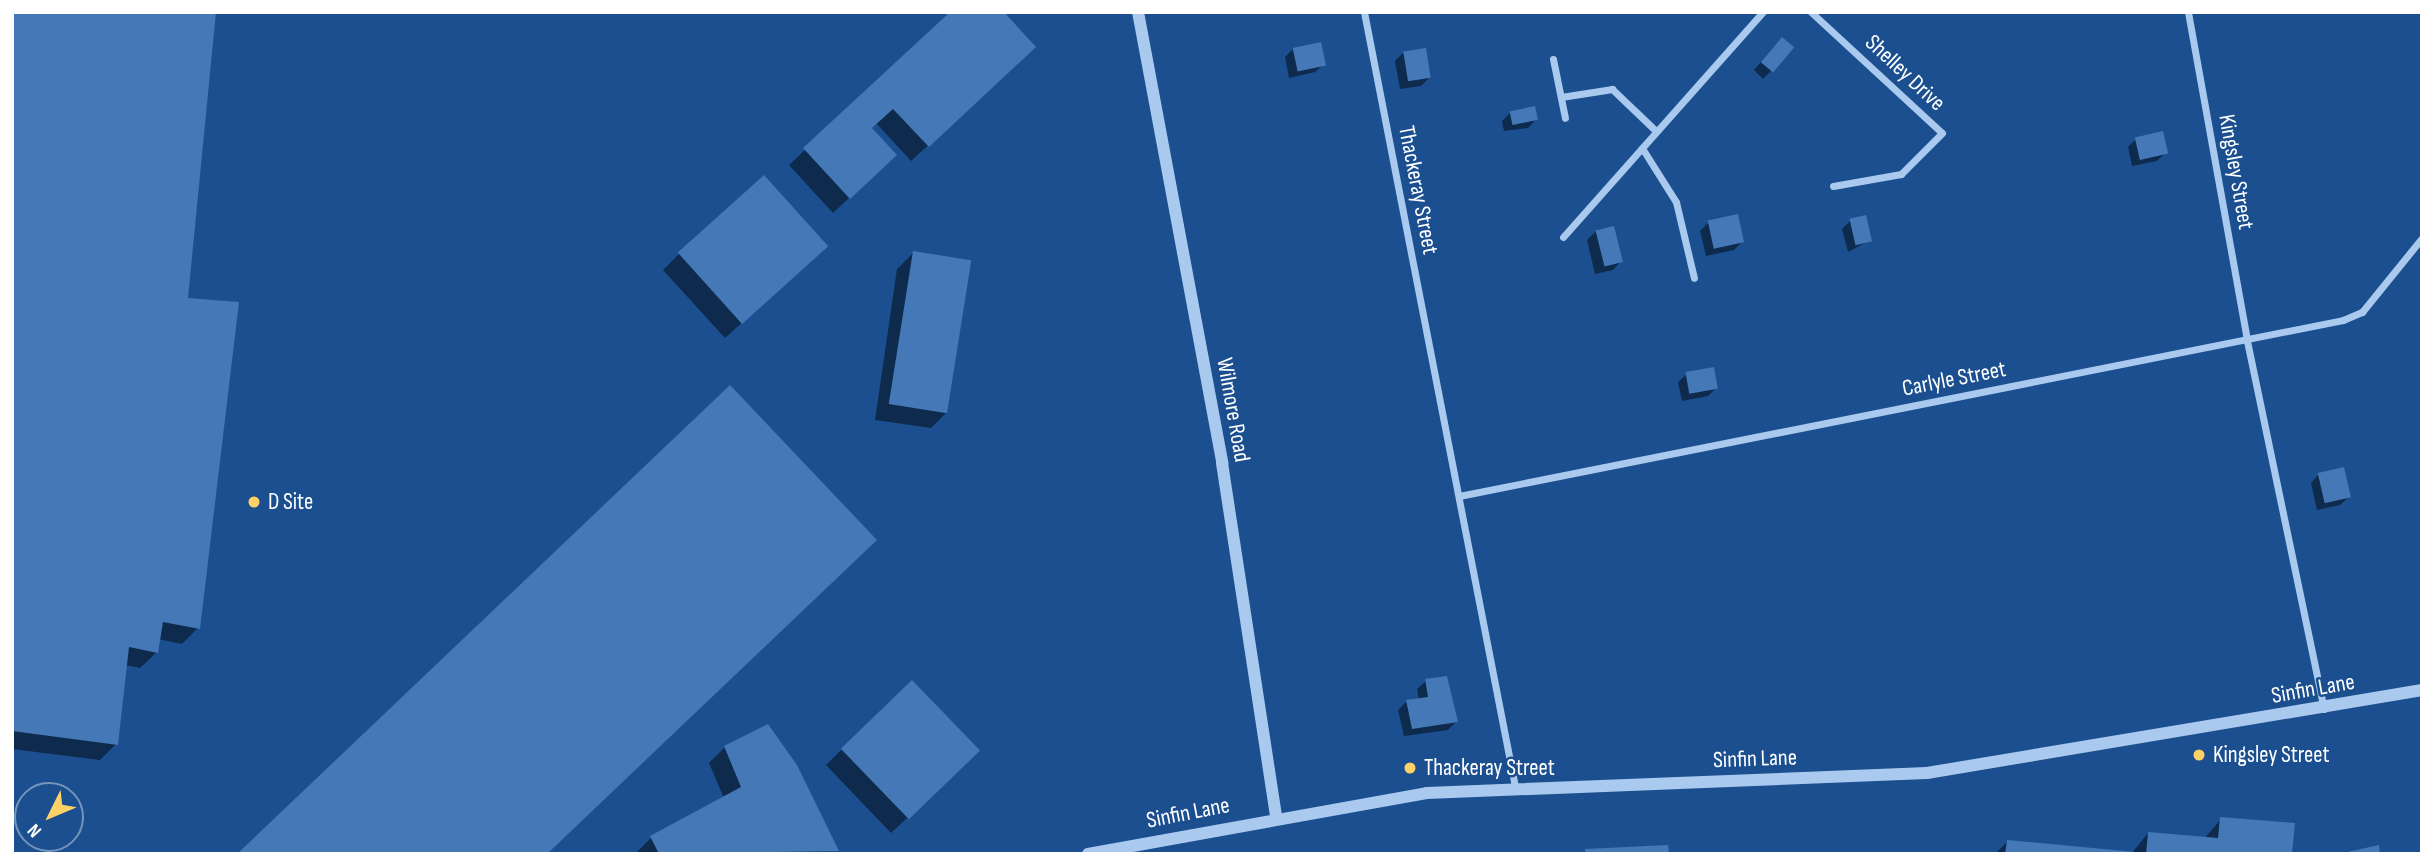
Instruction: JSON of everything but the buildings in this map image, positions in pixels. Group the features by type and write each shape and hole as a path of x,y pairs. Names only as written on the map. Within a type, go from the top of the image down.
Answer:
{"street":[{"name":"Wilmore Road","path":"1138,12 1222,463 1276,817"},
{"name":"Thackeray Street","path":"1364,12 1515,787"},
{"path":"1563,237 1763,12"},
{"name":"Shelley Drive","path":"1811,12 1942,133 1901,174 1833,186"},
{"name":"Kingsley Street","path":"2188,12 2247,341 2324,709"},
{"path":"1553,59 1565,118"},
{"path":"1561,97 1612,89 1656,131"},
{"path":"1642,148 1676,202 1694,278"},
{"name":"Carlyle Street","path":"1459,496 2247,341 2362,312 2422,238"},
{"name":"Sinfin Lane","path":"1088,854 1276,817 1427,793 1515,787 1927,773 2324,709 2422,690"}],"place":[{"name":"D Site","path":"254,502"},
{"name":"Kingsley Street","path":"2199,755"},
{"name":"Thackeray Street","path":"1410,768"}]}
